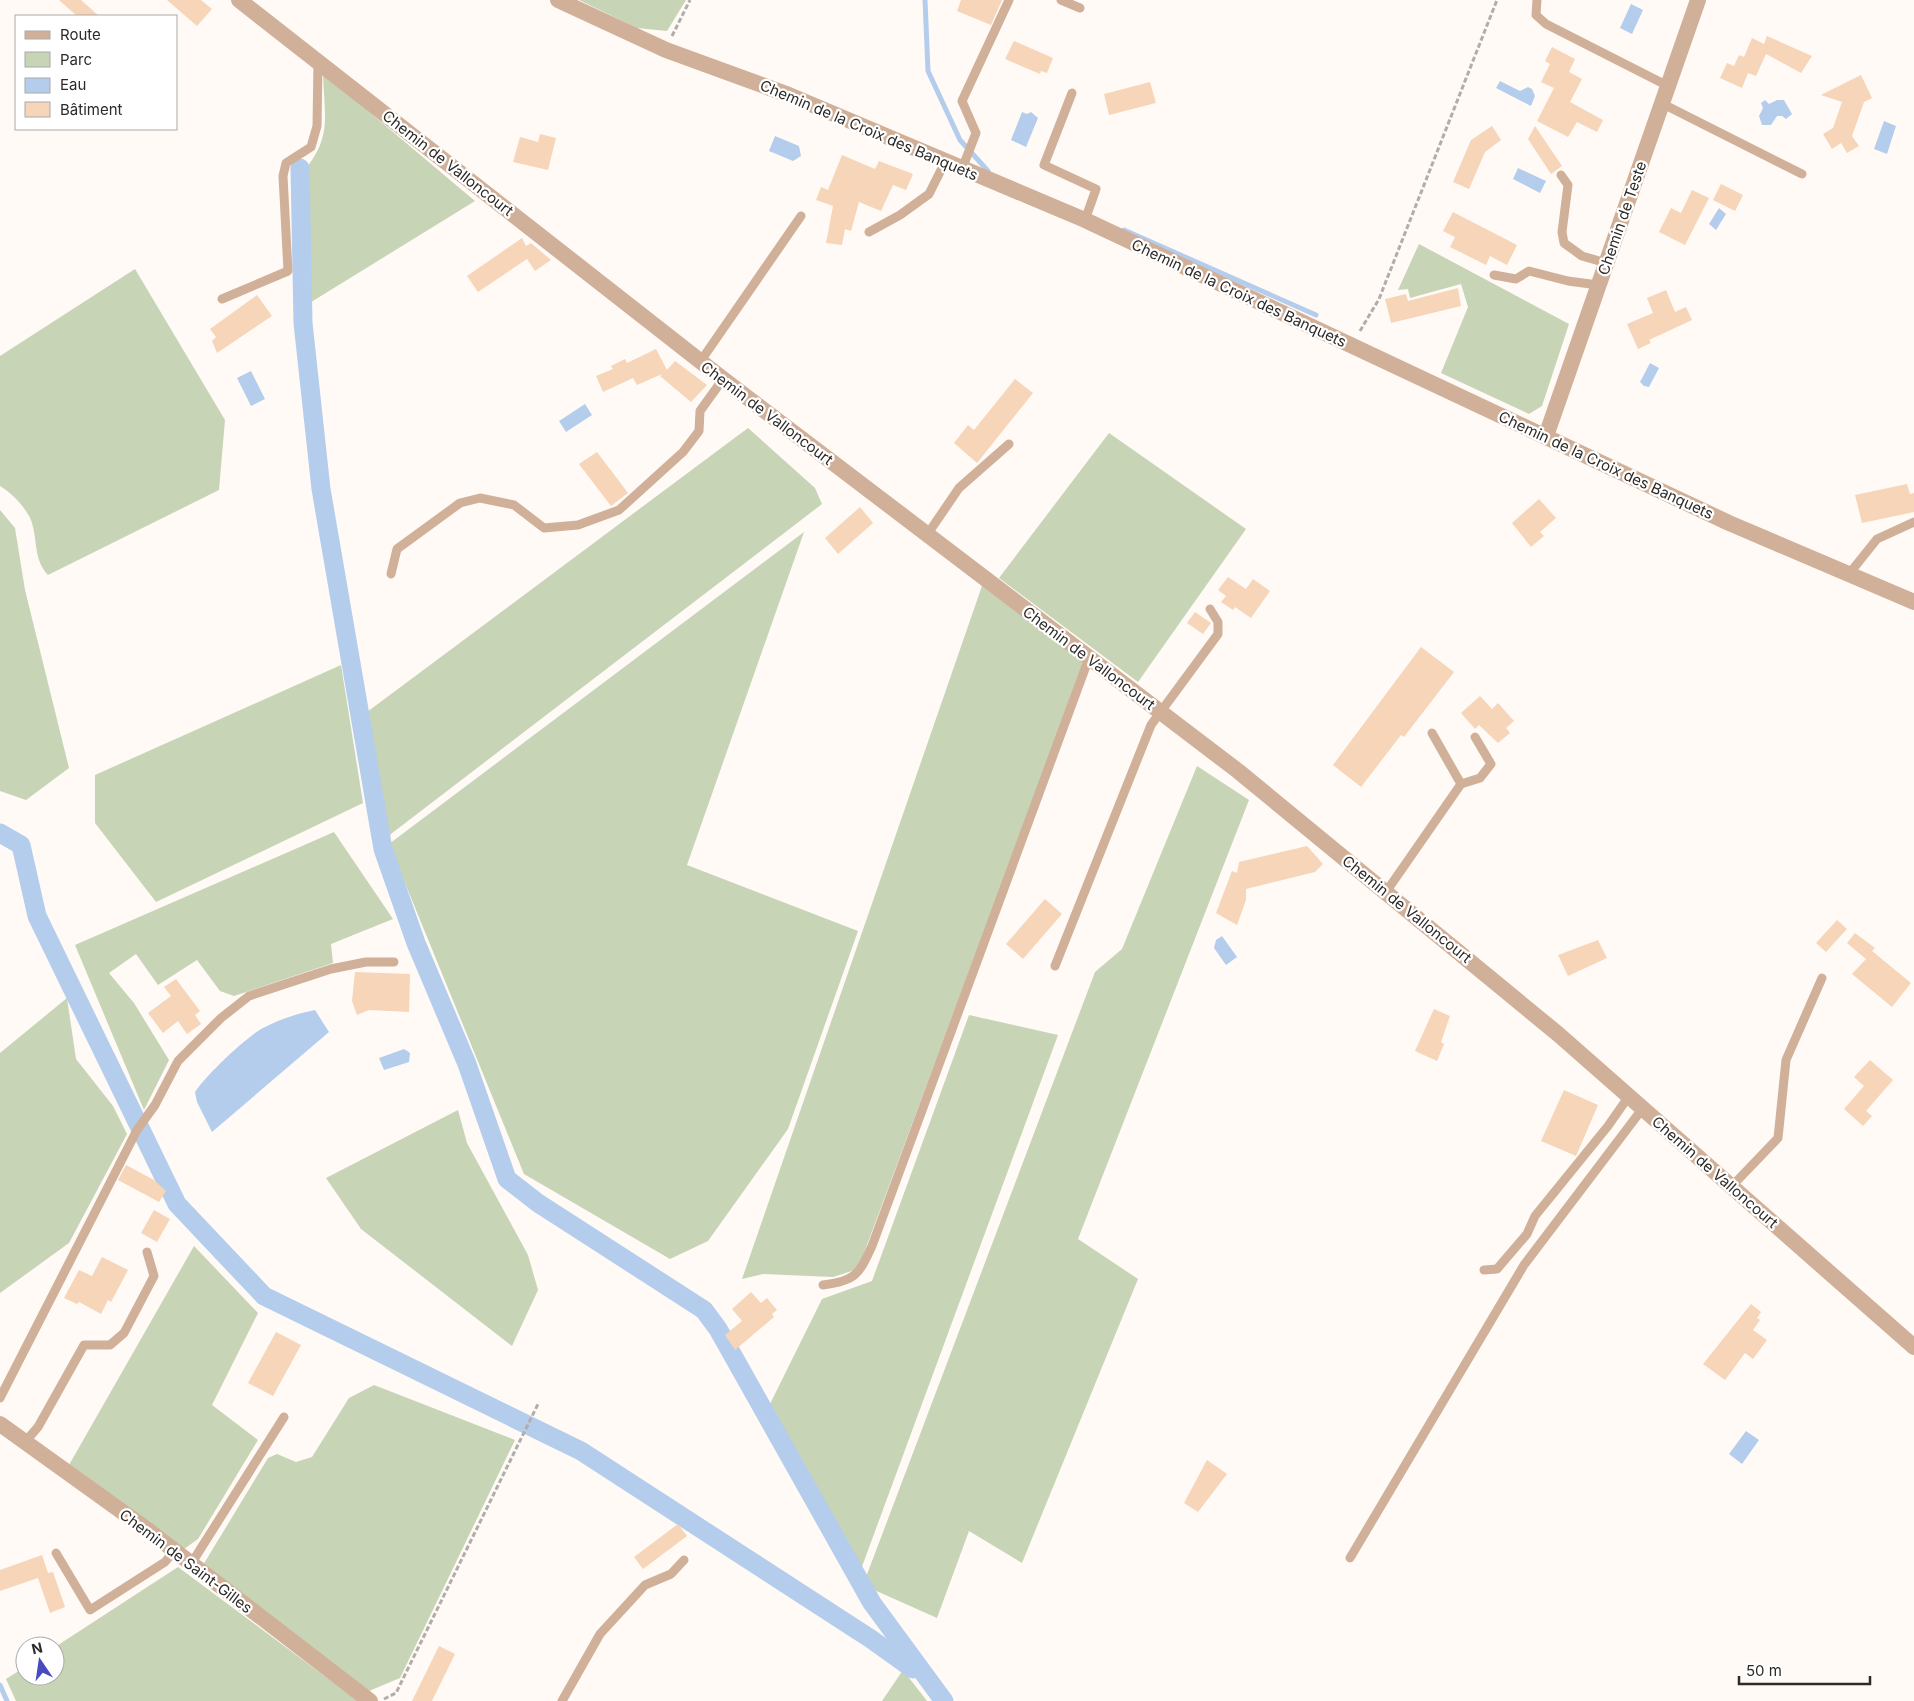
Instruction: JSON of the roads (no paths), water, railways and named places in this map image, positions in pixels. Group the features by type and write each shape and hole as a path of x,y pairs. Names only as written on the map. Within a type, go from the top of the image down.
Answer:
{"street":[{"name":"Chemin de Valloncourt","path":"239,0 700,362 1238,771 1558,1034 1914,1347"},
{"name":"Chemin de la Croix des Banquets","path":"558,0 666,50 789,95 1085,220 1729,523 1914,602"},
{"name":"Chemin de Teste","path":"1546,436 1698,0"},
{"name":"Chemin de Saint-Gilles","path":"0,1424 174,1551 330,1668 370,1701"}],"lane":[{"path":"962,169 976,133 962,101 1009,0"},
{"path":"1061,0 1080,8"},
{"path":"1538,0 1536,15 1546,24 1668,86"},
{"path":"222,299 288,271 283,176 286,164 311,147 316,126 318,62"},
{"path":"1072,93 1044,165 1096,189 1085,220"},
{"path":"1661,103 1802,174"},
{"path":"869,232 900,215 929,194 945,162"},
{"path":"1561,175 1568,185 1562,232 1564,243 1582,256 1606,263"},
{"path":"700,362 801,216"},
{"path":"1494,275 1516,279 1529,271 1568,281 1598,285"},
{"path":"391,574 398,549 460,503 470,500 480,498 514,505 544,528 578,524 619,510 683,452 699,431 700,411 723,379"},
{"path":"927,535 959,488 1009,444"},
{"path":"1849,574 1877,538 1914,522"},
{"path":"1055,966 1151,725 1218,634 1218,622 1210,609"},
{"path":"823,1285 846,1282 860,1272 872,1246 1089,658"},
{"path":"1432,733 1461,784"},
{"path":"1386,892 1461,784 1480,778 1491,764 1475,737"},
{"path":"0,1398 137,1130 155,1105 178,1061 221,1018 250,996 331,969 366,962 394,962"},
{"path":"1732,1186 1778,1138 1786,1060 1822,978"},
{"path":"1484,1270 1498,1269 1527,1234 1535,1216 1608,1126 1629,1096"},
{"path":"1350,1558 1524,1265 1643,1108"},
{"path":"25,1442 38,1427 84,1345 110,1346 124,1333 154,1276 147,1252"},
{"path":"191,1564 284,1417"},
{"path":"56,1553 90,1610 165,1562 174,1551"},
{"path":"562,1701 600,1634 645,1585 671,1574 684,1560"}],"water":[{"path":"1631,4 1643,10 1632,34 1620,28"},
{"path":"1500,81 1520,91 1528,87 1532,89 1535,96 1531,106 1496,88"},
{"path":"1765,100 1769,104 1777,100 1784,100 1792,114 1786,119 1782,116 1777,116 1771,125 1762,125 1759,116 1763,108 1761,103"},
{"path":"1022,112 1027,114 1031,112 1038,118 1026,147 1011,140"},
{"path":"1884,121 1896,126 1887,154 1874,149"},
{"path":"775,136 799,146 801,156 793,161 769,151"},
{"path":"1518,168 1546,181 1540,193 1513,179"},
{"path":"1719,208 1726,214 1716,230 1709,224"},
{"path":"1650,363 1659,368 1649,387 1644,386 1640,382"},
{"path":"251,371 265,399 251,406 237,378"},
{"path":"585,404 592,415 566,432 559,421"},
{"path":"1222,936 1237,957 1226,965 1214,948 1216,940"},
{"path":"315,1010 329,1032 212,1132 197,1102 195,1092 200,1085 226,1057 263,1028 282,1019"},
{"path":"404,1049 410,1053 409,1062 384,1070 379,1058"},
{"path":"1746,1431 1759,1440 1742,1464 1729,1454"}],"waterway":[{"path":"925,0 928,71 960,140 988,171"},
{"path":"300,168 303,323 321,489 383,849 416,943 467,1064 507,1179 538,1203 704,1310 718,1329 872,1603 944,1701"},
{"path":"1124,230 1316,315"},
{"path":"0,833 21,845 37,916 177,1204 264,1296 581,1451 871,1639 913,1669"},
{"path":"0,1685 7,1701"}]}
